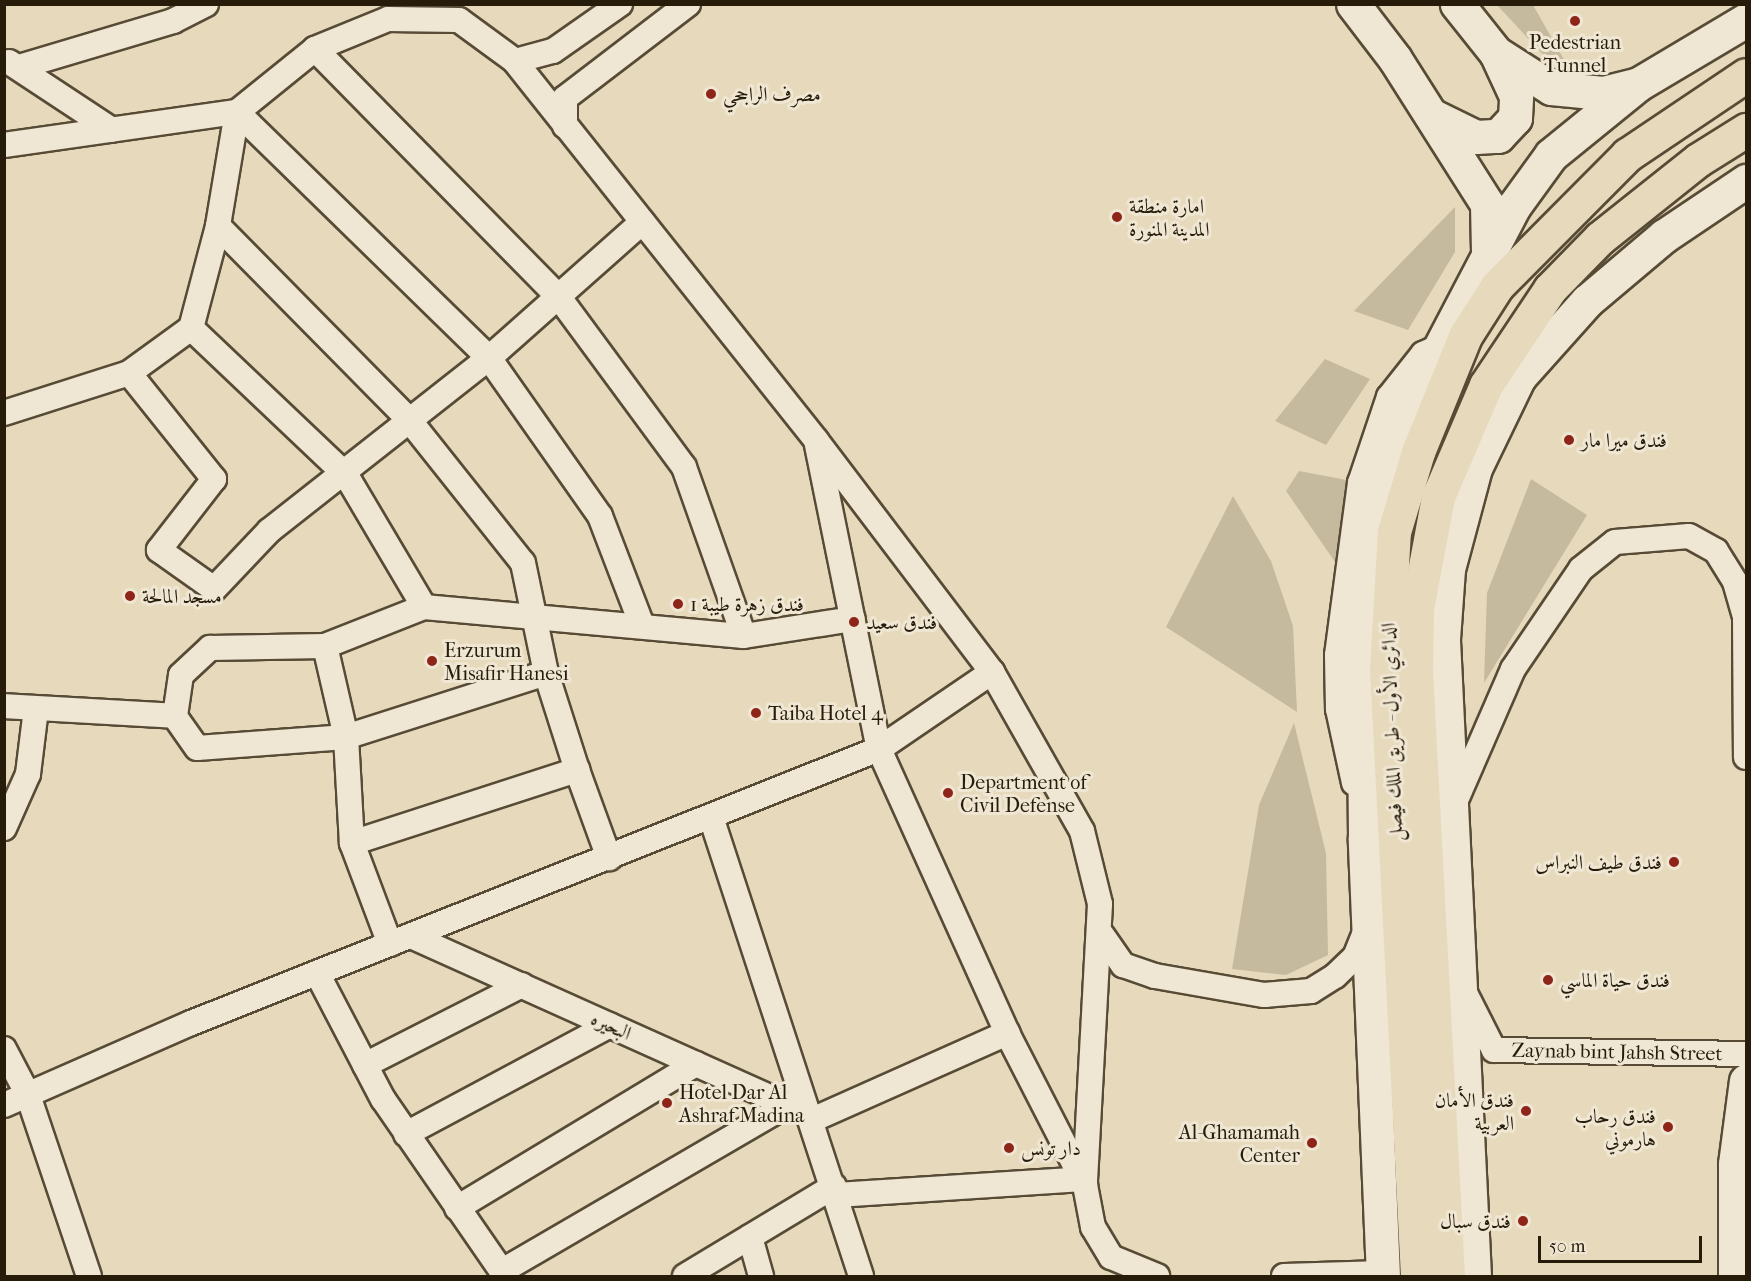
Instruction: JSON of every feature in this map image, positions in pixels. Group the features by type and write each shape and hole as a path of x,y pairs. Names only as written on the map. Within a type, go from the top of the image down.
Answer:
{"highway":[{"name":"الدائري الأول - طريق الملك فيصل","path":"1448,1276 1403,602 1394,532 1453,341 1517,263 1627,155 1746,75"},
{"name":"الدائري الأول - طريق الملك فيصل","path":"1417,1276 1386,669 1403,602 1438,497 1486,385 1550,289 1600,238 1698,160 1746,130"}],"main road":[{"path":"1353,4 1431,115 1487,204 1488,257"},
{"path":"1431,115 1476,137 1498,136 1515,118 1516,96 1496,53 1457,4"},
{"path":"1383,1275 1365,838 1363,630 1371,540 1412,401 1453,341 1488,257 1514,206 1551,156 1637,85 1746,20"},
{"path":"1496,53 1551,88 1603,93 1637,85"},
{"path":"1474,1276 1443,639 1448,569 1475,468 1519,376 1596,294 1664,236 1746,181"},
{"path":"1486,385 1519,376"},
{"path":"1371,540 1418,452"},
{"path":"1438,497 1448,569"},
{"path":"1735,1276 1734,1164 1746,1081"}],"street":[{"path":"12,63 173,21 206,4"},
{"path":"515,61 553,51 620,4"},
{"path":"565,126 565,99 688,4"},
{"path":"4,145 237,112 315,49 384,12 459,20 515,61 816,440 992,672 1082,831 1102,935 1084,1182 1093,1227 1111,1257 1157,1276"},
{"path":"315,49 558,296 684,467 744,636"},
{"path":"12,63 112,130"},
{"path":"4,413 129,373 191,328 218,226 237,112"},
{"path":"237,112 489,358 600,516 641,623"},
{"path":"129,373 214,479 159,550 214,589 270,531 346,475 489,358 642,222"},
{"path":"218,226 410,421 523,563 537,621 546,673 577,770 609,858"},
{"path":"191,328 346,475 424,607"},
{"path":"1365,838 1338,709 1343,582 1364,465 1389,397 1423,354 1453,341"},
{"path":"816,440 879,749 1007,1034 1084,1182"},
{"path":"1452,809 1513,669 1581,569 1615,542 1689,536 1716,550 1735,582 1745,618 1746,757"},
{"path":"546,673 346,737 197,748 175,716 181,675 210,648 325,646 424,607 537,621 641,623 744,636 853,619"},
{"path":"325,646 346,737 352,843 401,940"},
{"path":"4,1105 317,973 879,749 992,672"},
{"path":"4,706 175,716"},
{"path":"4,828 28,774 36,709"},
{"path":"352,843 577,770"},
{"path":"711,817 861,1276"},
{"path":"1102,935 1123,964 1133,969 1264,995 1311,991 1335,976 1355,957 1368,925"},
{"name":"البحيره","path":"401,940 522,985 811,1118"},
{"path":"317,973 365,1065 406,1134 504,1274 787,1105"},
{"name":"Zaynab bint Jahsh Street","path":"1459,981 1494,1050 1746,1054"},
{"path":"365,1065 522,985"},
{"path":"406,1134 610,1025"},
{"path":"811,1118 1007,1034"},
{"path":"4,1049 28,1095 89,1276"},
{"path":"457,1208 696,1064"},
{"path":"686,1276 750,1237 835,1191 1084,1182"},
{"path":"750,1237 761,1276"},
{"path":"1284,1276 1383,1275"}],"shaded area":[{"path":"1497,5 1533,5 1566,63 1547,59"},
{"path":"1455,207 1455,252 1408,330 1354,311"},
{"path":"1325,359 1370,379 1326,445 1275,421"},
{"path":"1299,471 1352,481 1335,562 1286,491"},
{"path":"1531,479 1587,515 1484,683 1487,593"},
{"path":"1233,496 1271,561 1293,626 1297,712 1166,627"},
{"path":"1294,723 1326,853 1328,955 1286,975 1232,969 1259,805"}],"place":[{"name":"Pedestrian Tunnel","path":"1575,21"},
{"name":"مصرف الراجحي","path":"711,94"},
{"name":"امارة منطقة المدينة المنورة","path":"1117,217"},
{"name":"فندق ميرا مار","path":"1569,440"},
{"name":"مسجد المالحة","path":"130,596"},
{"name":"فندق زهرة طيبة 1","path":"678,604"},
{"name":"فندق سعيد","path":"854,622"},
{"name":"Erzurum Misafir Hanesi","path":"432,661"},
{"name":"Taiba Hotel 4","path":"756,713"},
{"name":"Department of Civil Defense","path":"948,793"},
{"name":"فندق طيف النبراس","path":"1674,862"},
{"name":"فندق حياة الماسي","path":"1548,980"},
{"name":"Hotel Dar Al Ashraf Madina","path":"667,1103"},
{"name":"فندق الأمان العربية","path":"1526,1111"},
{"name":"فندق رحاب هارموني","path":"1668,1127"},
{"name":"Al-Ghamamah Center","path":"1312,1143"},
{"name":"دار تونس","path":"1009,1148"},
{"name":"فندق سبال","path":"1523,1221"}]}
